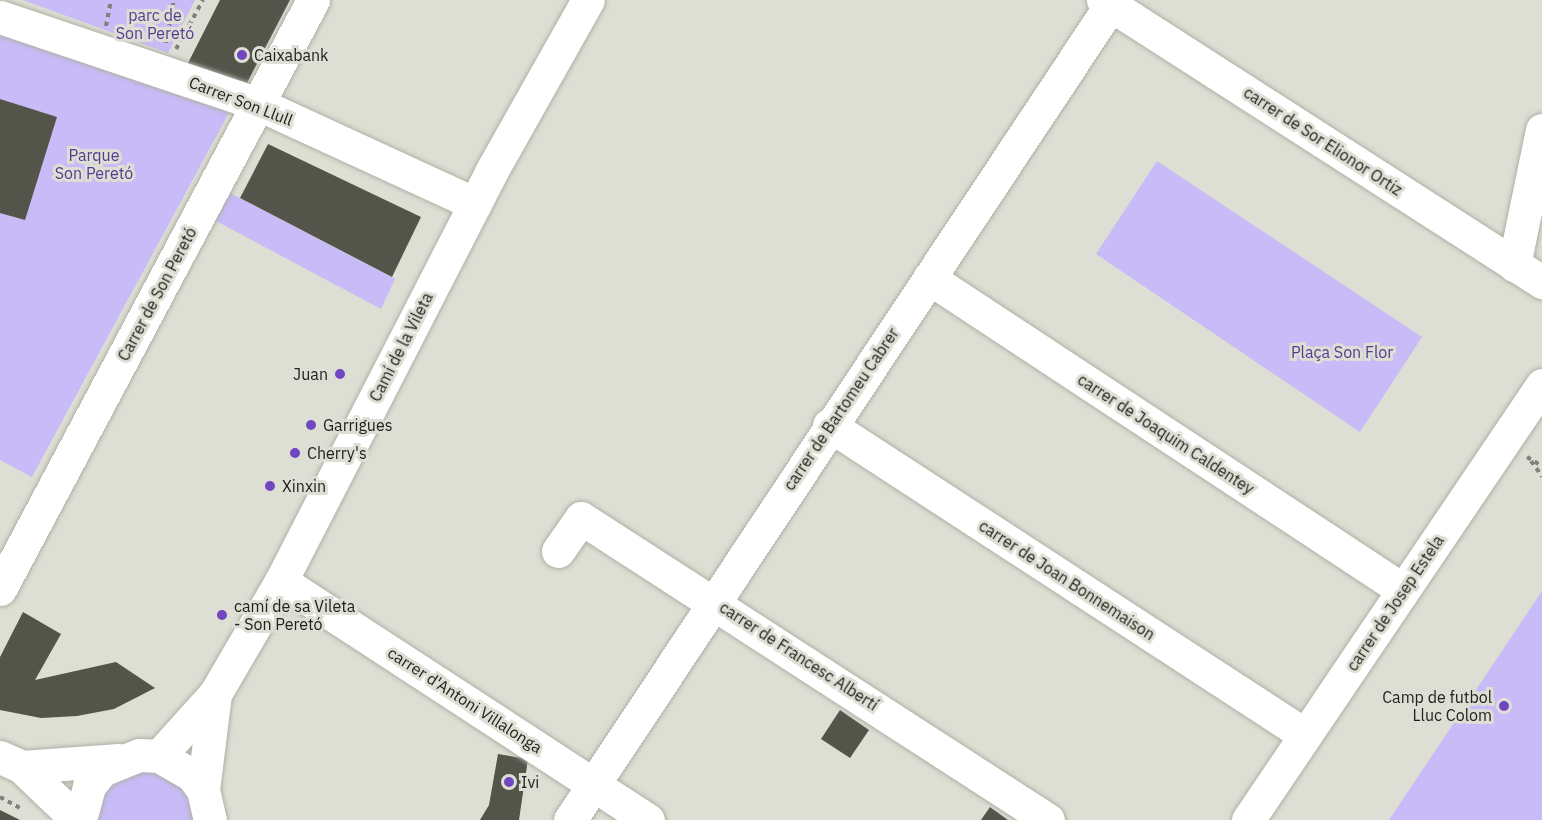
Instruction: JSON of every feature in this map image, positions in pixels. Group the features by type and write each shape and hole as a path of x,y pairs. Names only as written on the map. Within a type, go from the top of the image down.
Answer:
{"street":[{"name":"Carrer de Son Peretó","path":"0,589 313,0"},
{"name":"Camí de la Vileta","path":"159,756 215,694 281,581 475,204 588,0"},
{"name":"carrer de Sor Elionor Ortiz","path":"1109,2 1542,282"},
{"name":"carrer de Bartomeu Cabrer","path":"570,820 828,425 929,278 1109,2"},
{"name":"Carrer Son Llull","path":"0,17 163,61 475,204"},
{"path":"1514,265 1542,130"},
{"name":"carrer de Joaquim Caldentey","path":"929,278 1403,590"},
{"name":"carrer de Josep Estela","path":"1248,820 1542,385"},
{"name":"carrer de Joan Bonnemaison","path":"828,425 1305,735"},
{"name":"carrer de Francesc Albertí","path":"558,551 581,518 715,600 1048,820"},
{"name":"carrer d'Antoni Villalonga","path":"281,581 648,820"},
{"name":"Camí de la Vileta","path":"207,805 215,694"},
{"path":"11,762 119,760 159,756 177,763 207,805"},
{"path":"11,762 78,820 89,786 119,760"}],"path":[{"path":"108,17 111,0"},
{"path":"163,61 174,0"},
{"path":"163,61 203,0"},
{"path":"1528,458 1542,477"},
{"path":"0,797 31,813"}],"green space":[{"name":"parc de Son Peretó","path":"23,0 195,0 168,53"},
{"name":"Parque Son Peretó","path":"0,33 231,109 32,477 0,460"},
{"name":"Plaça Son Flor","path":"1157,161 1422,337 1360,432 1096,254"},
{"path":"230,193 395,279 381,309 216,221"},
{"name":"Camp de futbol Lluc Colom","path":"1542,591 1542,820 1389,820"},
{"path":"155,768 185,781 201,820 96,820 107,787 122,776"}],"building":[{"path":"220,0 290,0 245,87 186,67"},
{"path":"0,99 57,117 25,220 0,213"},
{"path":"268,144 421,217 392,277 240,198"},
{"path":"23,612 61,634 35,680 116,662 155,688 114,709 77,716 41,718 0,710 0,657"},
{"path":"840,710 869,730 850,758 821,739"},
{"name":"Ivi","path":"498,754 528,759 519,820 480,820 489,805"},
{"path":"990,807 1008,820 981,820"},
{"path":"0,810 20,820 0,820"}],"place":[{"name":"Caixabank","path":"242,55"},
{"name":"Juan","path":"340,374"},
{"name":"Garrigues","path":"311,425"},
{"name":"Cherry's","path":"295,453"},
{"name":"Xinxin","path":"270,486"},
{"name":"camí de sa Vileta - Son Peretó","path":"222,615"},
{"name":"Camp de futbol Lluc Colom","path":"1504,706"},
{"name":"Ivi","path":"509,782"}]}
